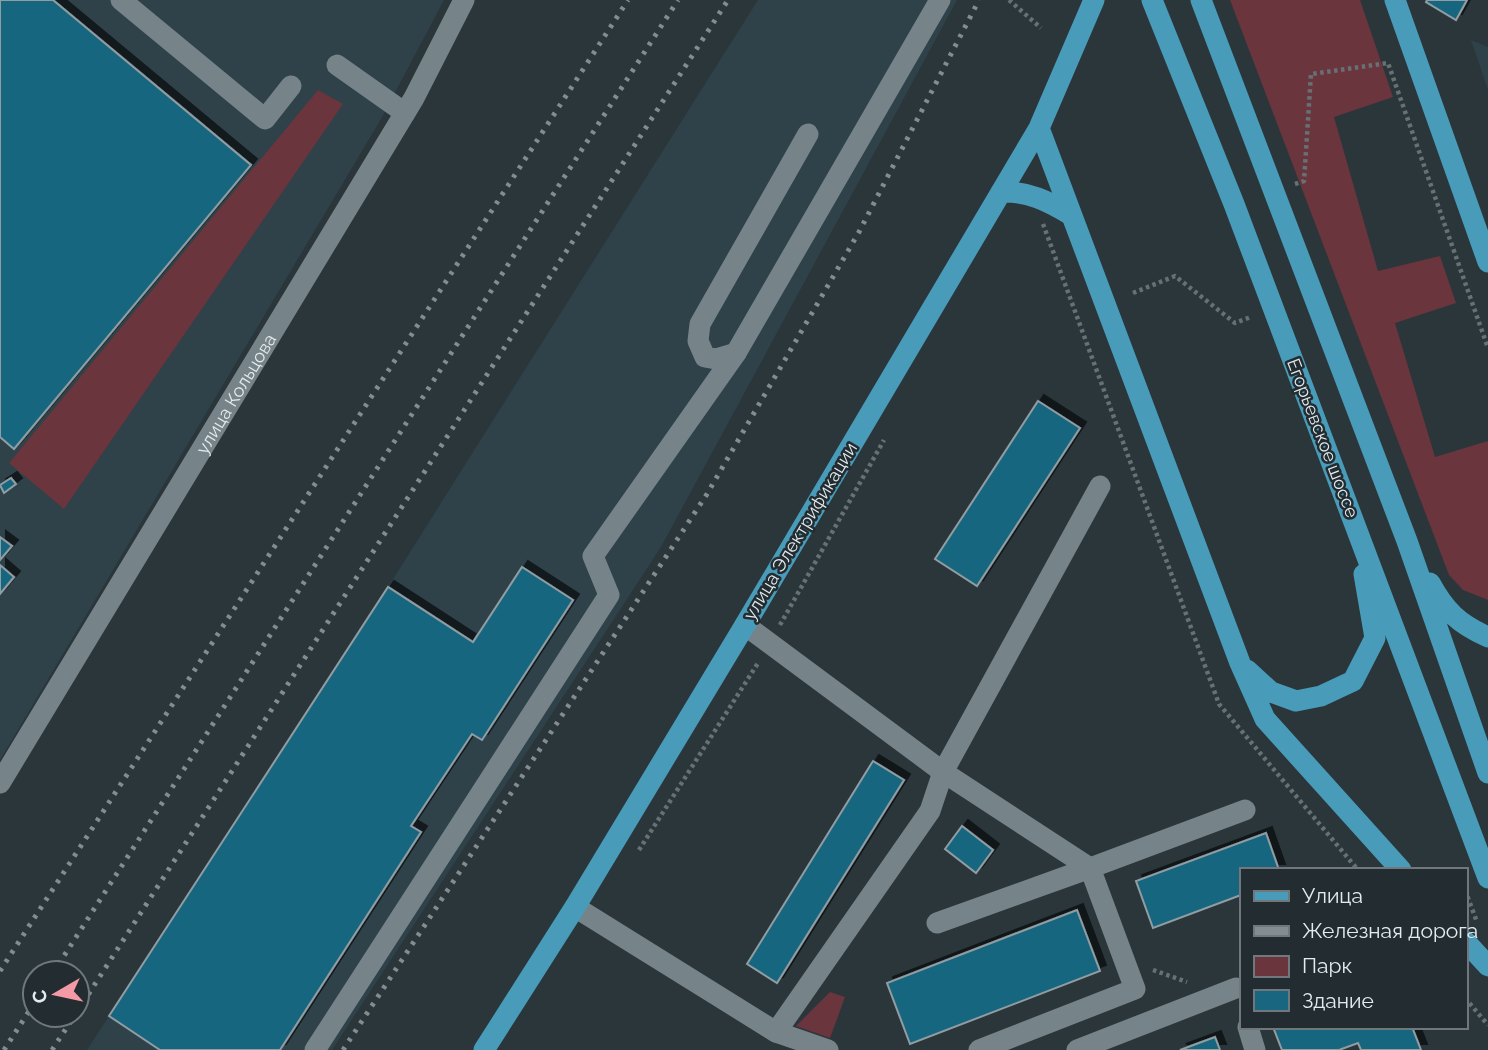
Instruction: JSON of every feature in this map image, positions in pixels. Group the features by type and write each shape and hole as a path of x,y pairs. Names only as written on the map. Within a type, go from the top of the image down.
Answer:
{"main road":[{"name":"улица Электрификации","path":"484,1050 575,907 745,625 1039,128 1094,0"},
{"name":"Егорьевское шоссе","path":"1152,0 1234,204 1488,878"},
{"path":"1201,0 1407,541 1488,773"},
{"path":"1395,0 1488,262"},
{"path":"1039,128 1240,663 1265,719 1399,868"},
{"path":"1001,192 1035,196 1071,215"},
{"path":"1240,663 1271,692 1296,701 1321,696 1353,681 1375,638 1355,523"},
{"path":"1407,541 1438,598 1463,625 1488,637"},
{"path":"1467,943 1488,966"}],"street":[{"path":"121,0 265,119 291,86"},
{"name":"улица Кольцова","path":"0,783 405,113 464,0"},
{"path":"315,1050 609,595 593,556 736,353 940,0"},
{"path":"338,65 405,113"},
{"path":"736,353 716,359 705,357 698,341 700,324 808,134"},
{"path":"776,1031 930,811 943,772 1100,486"},
{"path":"745,625 943,772 1090,868 1135,989 979,1050"},
{"path":"937,923 1245,810"},
{"path":"575,907 776,1031 828,1050"},
{"path":"1077,1050 1235,993"},
{"path":"1249,1029 1255,1050"}],"path":[{"path":"1009,0 1041,28"},
{"path":"1304,181 1311,74 1388,63 1488,348"},
{"path":"1035,219 1043,224 1219,704 1356,868"},
{"path":"1133,293 1175,276 1236,323 1251,317"},
{"path":"632,862 770,643 886,438"},
{"path":"1124,960 1235,993"},
{"path":"1467,1000 1488,1025"}],"shaded area":[{"path":"0,0 444,0 381,119 0,760"},
{"path":"758,0 957,0 661,547 332,1050 87,1050 388,587"},
{"path":"1471,40 1488,47 1488,90"}],"green space":[{"path":"1230,0 1360,0 1393,97 1334,117 1378,271 1440,256 1456,303 1395,323 1435,457 1488,441 1488,600 1463,590 1449,575"},
{"path":"318,90 343,104 64,509 9,463"},
{"path":"830,992 845,997 830,1038 796,1026"}],"building":[{"path":"0,0 53,0 251,165 14,449 0,437"},
{"path":"1467,0 1456,20 1426,2"},
{"path":"1038,401 1080,428 977,586 935,559"},
{"path":"11,478 16,484 4,493 0,485"},
{"path":"0,537 12,546 0,560"},
{"path":"0,565 14,577 0,594"},
{"path":"522,567 573,600 482,740 472,734 411,826 421,832 280,1050 160,1050 109,1016 388,587 473,642"},
{"path":"873,761 904,780 777,983 747,964"},
{"path":"962,826 993,850 976,873 945,849"},
{"path":"1266,833 1278,868 1240,868 1240,895 1153,928 1136,881"},
{"path":"1077,910 1100,971 910,1044 887,983"},
{"path":"1274,1029 1413,1029 1421,1050 1361,1050 1358,1043 1339,1050 1282,1050"},
{"path":"1215,1037 1220,1050 1180,1050"}],"railway":[{"path":"0,971 628,0"},
{"path":"62,959 678,0"},
{"path":"91,990 728,0"},
{"path":"343,1050 707,494 859,232 979,0"},
{"path":"4,1050 21,1024"},
{"path":"52,1050 66,1029"}]}
